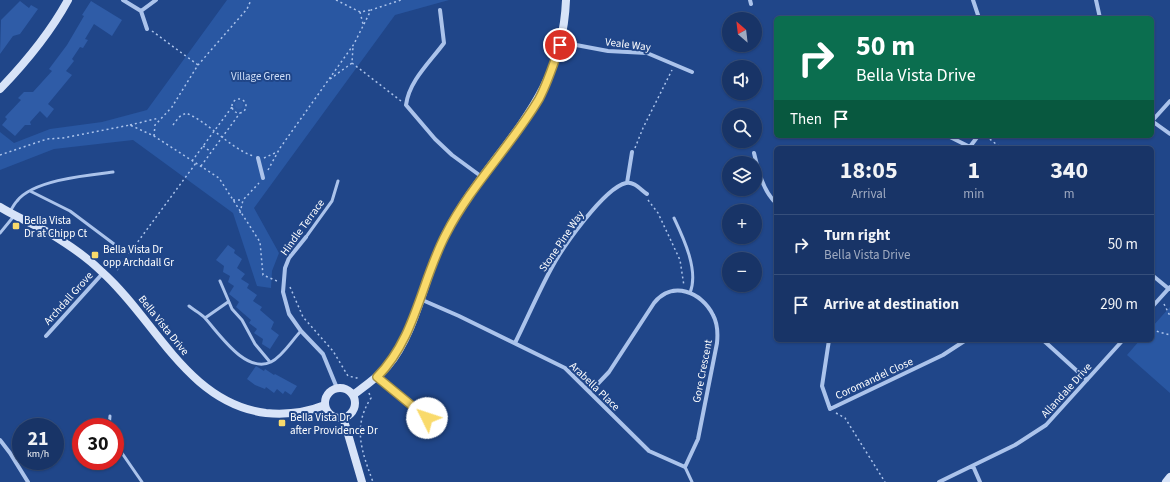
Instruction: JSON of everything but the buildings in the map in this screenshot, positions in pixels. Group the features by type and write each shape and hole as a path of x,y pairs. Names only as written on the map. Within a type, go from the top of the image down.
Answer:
{"street":[{"path":"0,89 29,58 68,0"},
{"path":"123,0 141,11 147,29"},
{"path":"141,11 156,0"},
{"path":"353,395 377,377 388,366 401,347 446,234 460,210 525,121 539,97 554,65 560,42 566,0"},
{"path":"973,0 978,16"},
{"path":"1096,0 1100,16"},
{"path":"440,10 444,42 413,84 407,95 406,105 446,150 483,178"},
{"name":"Veale Way","path":"560,42 608,51 647,53 692,72"},
{"path":"1154,119 1170,101"},
{"path":"1154,122 1170,134"},
{"path":"952,138 968,146"},
{"path":"632,152 627,183 632,183 647,194"},
{"path":"754,153 759,175 774,201"},
{"path":"258,158 263,178"},
{"name":"Stone Pine Way","path":"515,343 558,257 598,202 612,191 627,183"},
{"name":"Bella Vista Drive","path":"0,207 51,234 79,252 104,273 125,294 190,374 215,394 245,408 272,413 304,413 325,405"},
{"name":"Hindle Terrace","path":"306,237 289,258 282,281 285,304 295,324 326,359 337,388"},
{"name":"Archdall Grove","path":"46,336 104,273"},
{"path":"1154,277 1169,288 1154,305"},
{"path":"590,392 609,372 658,298 673,290 687,292"},
{"name":"Gore Crescent","path":"685,467 698,439 718,335 716,321 710,310 701,300 687,292"},
{"name":"Arabella Place","path":"420,299 460,316 565,368 649,451 685,467"},
{"name":"Coromandel Close","path":"829,342 822,386 830,409 943,355 963,342"},
{"path":"1045,342 1087,380"},
{"name":"Allandale Drive","path":"939,482 1015,446 1046,426 1121,342"},
{"path":"377,377 427,418 437,423"},
{"path":"337,388 348,390 353,395 355,401 353,410 343,417 336,417 330,414 325,405 327,396 331,390 337,388"},
{"path":"343,417 362,482"},
{"path":"420,428 427,418"},
{"path":"0,440 28,482"},
{"path":"973,466 980,482"},
{"path":"1166,482 1170,477"}],"lane":[{"path":"0,234 12,214 17,200 30,191 66,178 113,172"},
{"name":"Hindle Terrace","path":"306,237 332,201 338,181"},
{"path":"30,191 70,212 122,250"},
{"path":"674,218 684,240 693,279 687,292"},
{"path":"220,282 232,309 242,320 255,344 270,362"},
{"path":"205,318 228,302"},
{"path":"189,306 205,318 223,340 242,357 261,363 270,362 280,356 301,331"},
{"path":"124,456 142,482"},
{"path":"685,467 692,482"}],"path":[{"path":"154,136 155,125 172,107 198,65 247,9 251,0"},
{"path":"336,0 360,12 401,0"},
{"path":"240,212 243,200 263,178 278,151 354,44 371,10"},
{"path":"360,12 363,24"},
{"path":"147,29 153,31 198,65"},
{"path":"329,80 352,63 354,44"},
{"path":"352,63 406,105"},
{"path":"632,152 674,64"},
{"path":"192,161 232,107 234,101 239,99 243,100 246,104 245,109 240,113 201,166"},
{"path":"232,107 234,111 240,113"},
{"path":"173,125 178,117 186,113 199,118 243,152 258,158 266,158 278,151"},
{"path":"0,155 47,139 63,138 160,118"},
{"path":"130,125 154,136 218,178 260,242 263,275 273,280"},
{"path":"988,138 998,146"},
{"path":"203,146 211,152"},
{"path":"117,270 196,163"},
{"path":"647,194 647,199 658,213 680,260 687,292"},
{"path":"232,200 243,200"},
{"path":"290,286 303,316 333,352 348,376 358,378"},
{"path":"1160,298 1170,316"},
{"path":"1154,331 1170,335"},
{"path":"370,395 371,398 364,409 360,420 360,433 363,452 373,482"},
{"path":"830,409 845,418 885,482"}],"green space":[{"name":"Village Green","path":"227,0 449,0 395,15 254,208 279,253 272,271 271,288 257,286 233,213 133,140 54,149 0,170 0,132 14,143 50,129 102,122 147,110"},
{"path":"1170,307 1170,393 1127,355 1138,342 1154,342 1154,325"}],"place":[{"name":"Bella Vista Dr at Chipp Ct","path":"16,226"},
{"name":"Bella Vista Dr opp Archdall Gr","path":"95,255"},
{"name":"Bella Vista Dr after Providence Dr","path":"282,423"}],"route":[{"path":"427,418 377,377 388,366 401,347 439,250 452,222 525,121 547,82 560,45"}]}
